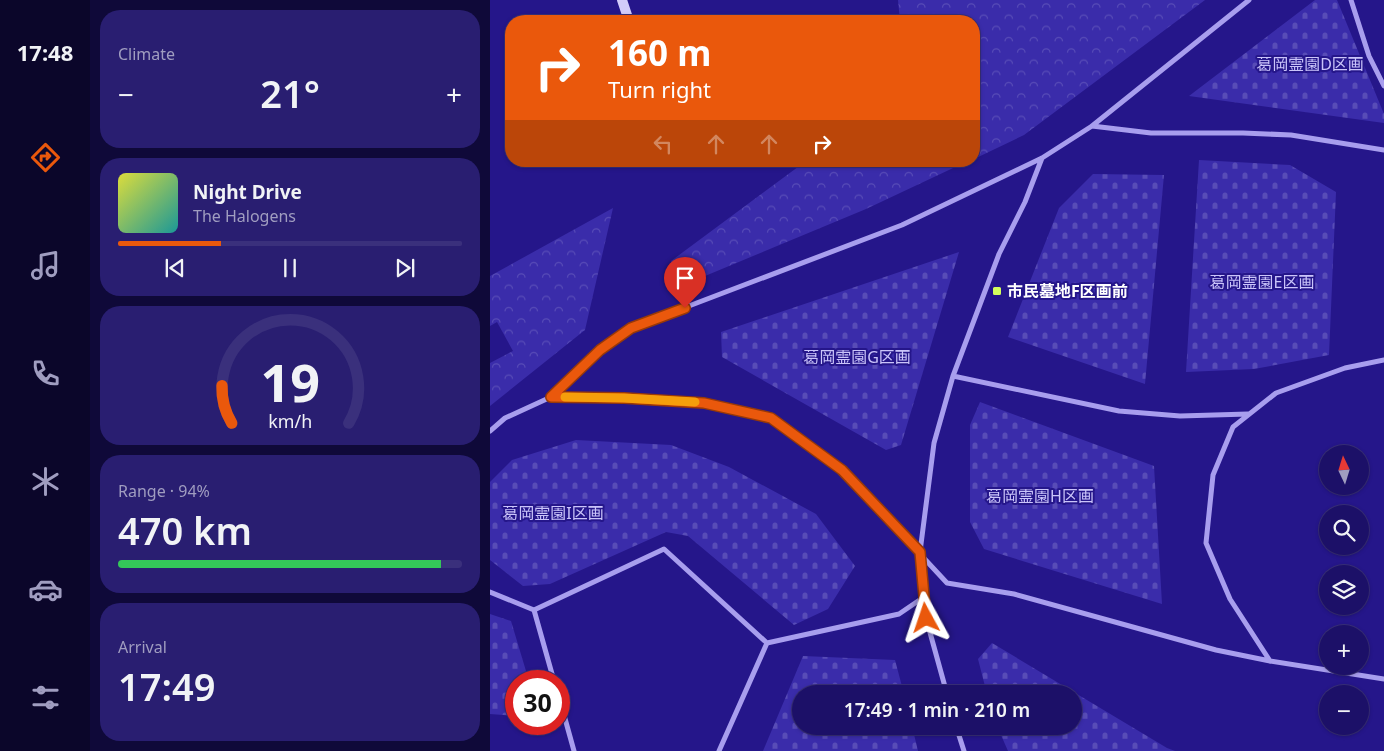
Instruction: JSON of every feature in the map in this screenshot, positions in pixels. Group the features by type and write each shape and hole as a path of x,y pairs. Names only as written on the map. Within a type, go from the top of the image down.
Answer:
{"street":[{"path":"622,0 627,15"},
{"path":"490,431 505,418 551,397 600,350 631,328 902,225 1042,158 1092,126 1249,0"},
{"path":"1351,0 1369,56 1384,86"},
{"path":"1092,126 1151,133 1290,135 1384,150"},
{"path":"945,685 926,618 920,552 934,443 952,376 999,254 1025,202 1042,158"},
{"path":"1270,661 1230,599 1206,543 1213,475 1233,427 1276,393 1345,368 1384,360"},
{"path":"952,376 1119,411 1180,416 1248,414"},
{"path":"551,397 624,398 704,403 771,418 842,470 947,583 1014,594 1216,650 1270,661 1384,679"},
{"path":"490,592 534,610 664,549 767,643"},
{"path":"767,643 899,614 924,597"},
{"path":"534,610 551,670"},
{"path":"719,751 767,643"},
{"path":"570,735 574,751"},
{"path":"959,735 964,751"}],"green space":[{"path":"898,0 1205,0 1024,135 980,156 980,15 899,15"},
{"name":"葛岡霊園D区画","path":"1315,0 1337,0 1384,114 1384,123 1189,96"},
{"name":"葛岡霊園E区画","path":"1199,160 1290,165 1336,192 1329,355 1254,369 1186,372"},
{"path":"798,167 955,167 866,209 669,291 671,261"},
{"path":"1093,174 1164,175 1145,384 1008,337 1059,208"},
{"path":"613,208 585,330 490,406 490,363 513,351 497,322 490,326 490,276"},
{"name":"葛岡霊園G区画","path":"959,252 901,445 886,450 722,357 721,332"},
{"name":"葛岡霊園H区画","path":"980,402 1154,466 1162,604 984,549 970,522 970,425"},
{"name":"葛岡霊園I区画","path":"576,440 671,445 729,467 816,514 855,566 828,609 794,625 688,536 666,532 550,584 523,586 490,560 490,482 512,460"},
{"path":"490,614 511,621 526,670 505,670 505,715 490,714"},
{"path":"992,643 1062,685 985,685 978,659"},
{"path":"803,656 895,660 902,685 792,685 792,735 914,735 918,751 763,751"},
{"path":"1082,697 1175,751 1008,751 1001,735 1082,735"}],"slow traffic":[{"path":"565,397 695,402"}],"place":[{"name":"市民墓地F区画前","path":"997,291"}],"route":[{"path":"685,308 631,328 600,350 551,397 624,398 704,403 771,418 842,470 920,552 926,618"}]}
